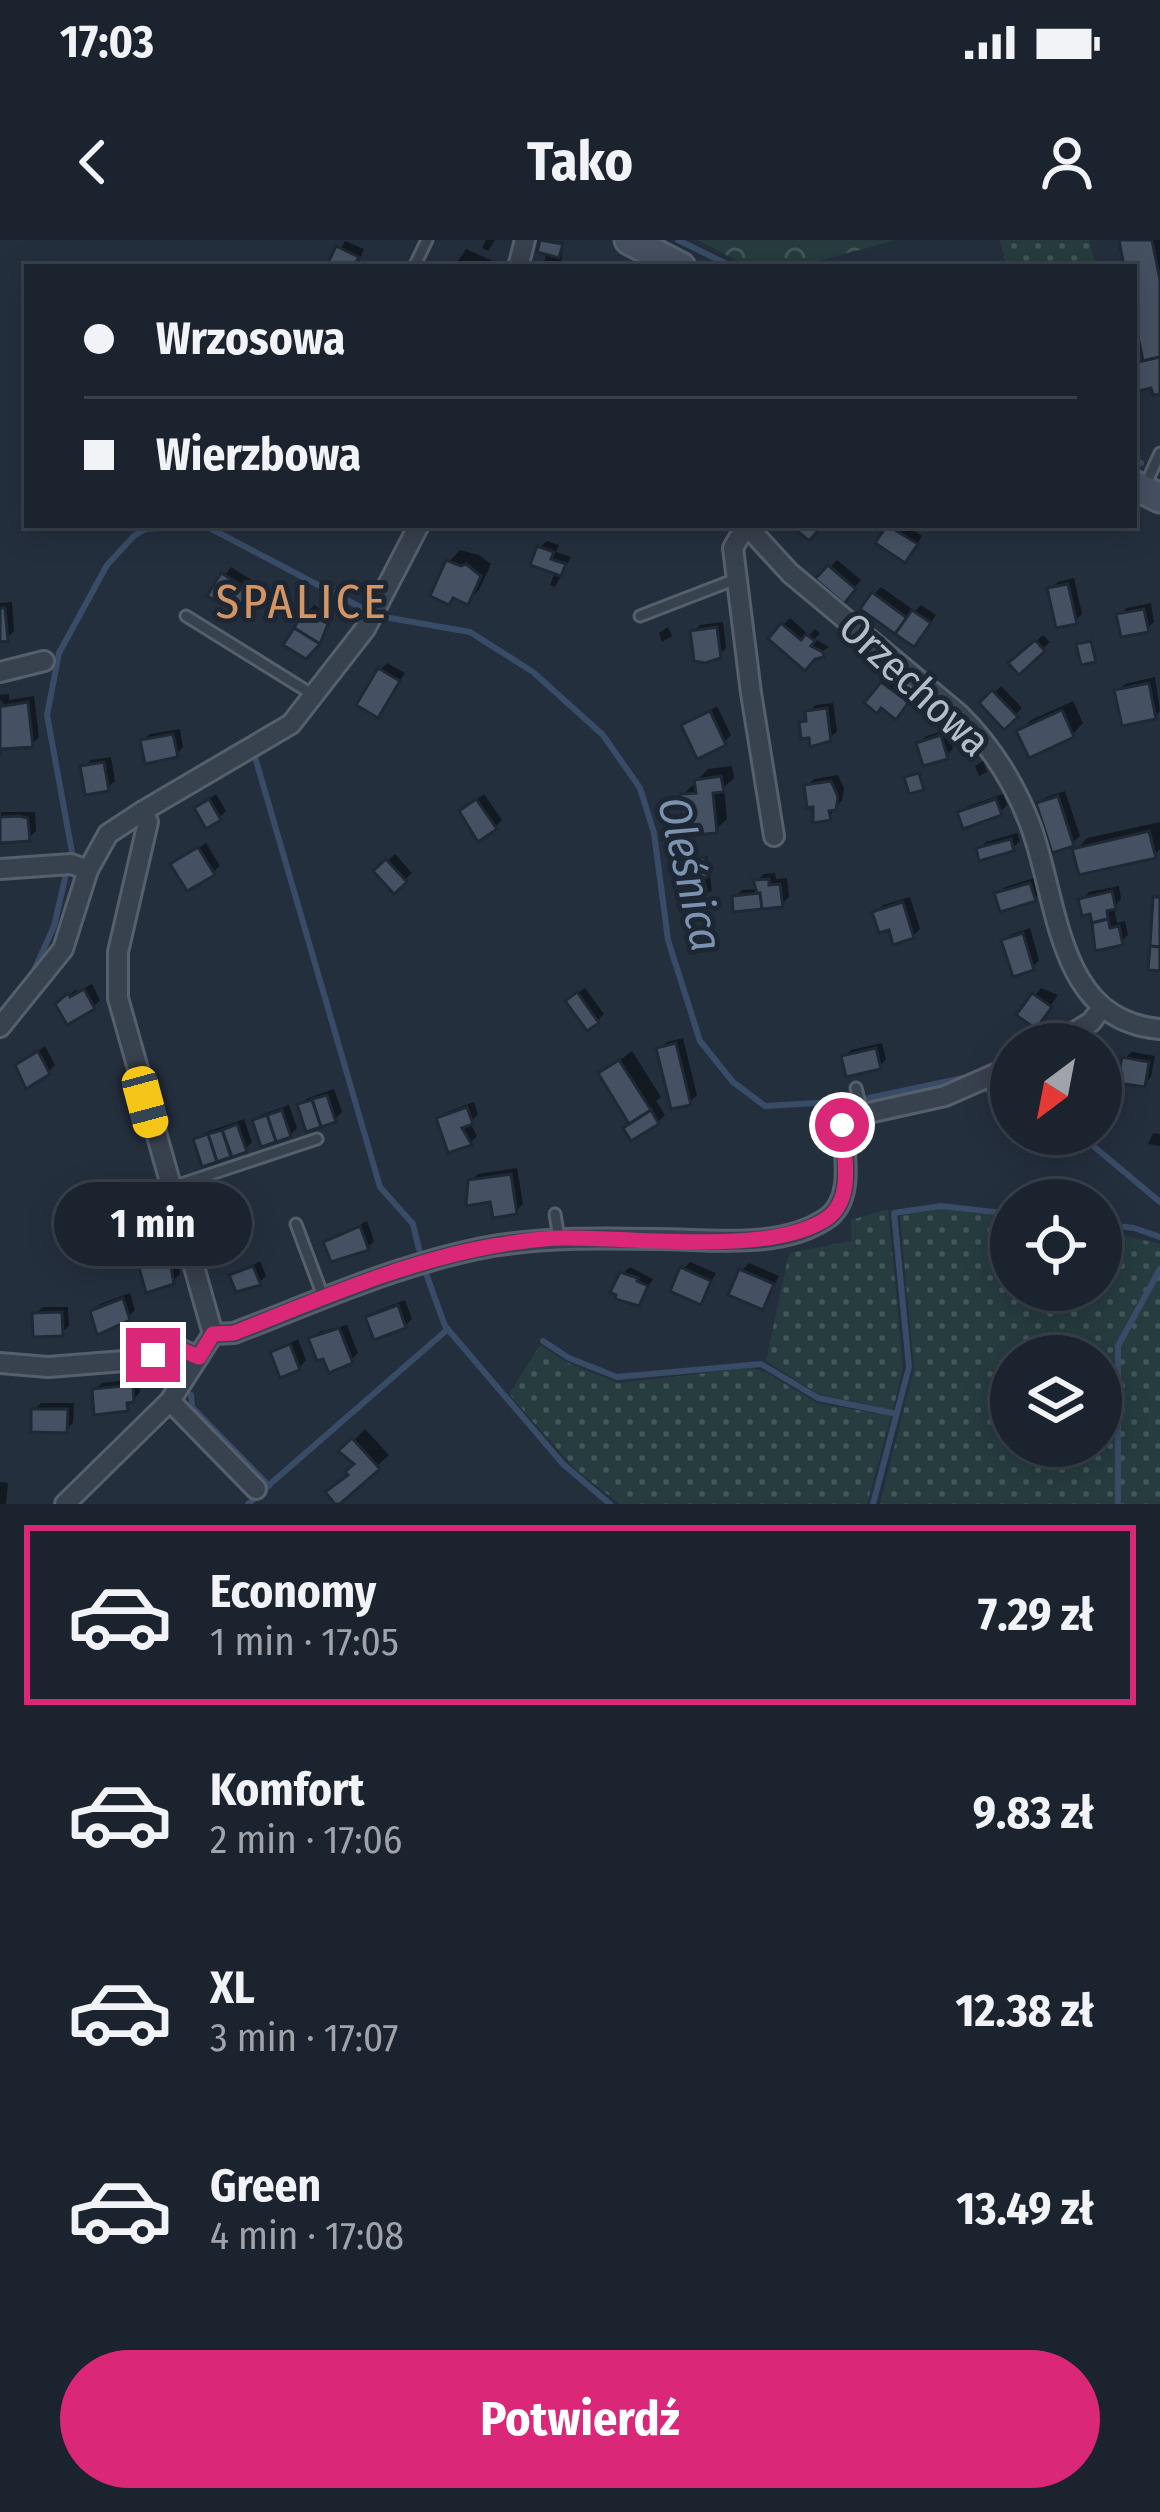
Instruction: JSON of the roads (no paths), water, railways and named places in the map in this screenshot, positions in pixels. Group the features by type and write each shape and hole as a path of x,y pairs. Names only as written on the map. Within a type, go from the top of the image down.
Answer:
{"main road":[{"path":"629,240 676,264"}],"street":[{"path":"0,1027 63,950 88,870 108,835 291,724 365,629 417,528"},
{"path":"744,528 734,543 737,579 774,836"},
{"name":"Orzechowa","path":"749,528 790,573 960,715 993,752 1029,823 1071,966 1101,1009"},
{"path":"0,672 44,661"},
{"path":"64,1504 170,1401 213,1334 117,986 118,952 148,822 143,811"},
{"path":"0,869 71,865 88,870"},
{"path":"1089,1023 1101,1009 1131,1024 1160,1029"},
{"path":"213,1334 234,1333 429,1261 491,1246 559,1238 761,1240 815,1225 832,1216 841,1204 846,1118 945,1096 990,1076"},
{"path":"0,1363 48,1367 124,1361 182,1350 199,1357"},
{"path":"170,1401 256,1489"}],"lane":[{"path":"1146,491 1160,453"},
{"path":"640,616 737,579"},
{"path":"186,616 315,696"},
{"path":"856,1088 863,1115"},
{"path":"169,1187 317,1139"},
{"path":"555,1214 559,1238"},
{"path":"296,1224 324,1299"}],"waterway":[{"path":"678,240 727,264"},
{"path":"1137,461 1141,463"},
{"name":"Oleśnica","path":"72,852 47,715 59,653 107,565 134,536 158,528"},
{"name":"Oleśnica","path":"210,528 360,607"},
{"name":"Oleśnica","path":"384,617 470,632 533,672 603,735 640,788 654,833 668,940 700,1041 733,1082 765,1106 852,1101"},
{"name":"Oleśnica","path":"255,757 380,1187 413,1224 419,1249"},
{"name":"Oleśnica","path":"33,973 54,926 67,870"},
{"name":"Oleśnica","path":"869,1098 968,1077"},
{"name":"Oleśnica","path":"986,1089 990,1091"},
{"name":"Oleśnica","path":"1104,1155 1160,1202"},
{"name":"Oleśnica","path":"873,1504 909,1367 894,1213 941,1206 990,1212"},
{"name":"Oleśnica","path":"1122,1227 1160,1237"},
{"path":"1118,1504 1118,1346 1160,1269"},
{"name":"Oleśnica","path":"427,1276 445,1326 563,1464 610,1504"},
{"name":"Oleśnica","path":"261,1492 448,1329"},
{"name":"Oleśnica","path":"543,1341 569,1358 617,1377 761,1364 818,1398 897,1414"},
{"name":"Oleśnica","path":"191,1395 192,1407 269,1486"},
{"name":"Oleśnica","path":"248,1504 253,1500"}],"district":[{"name":"SPALICE","path":"302,601"}]}
